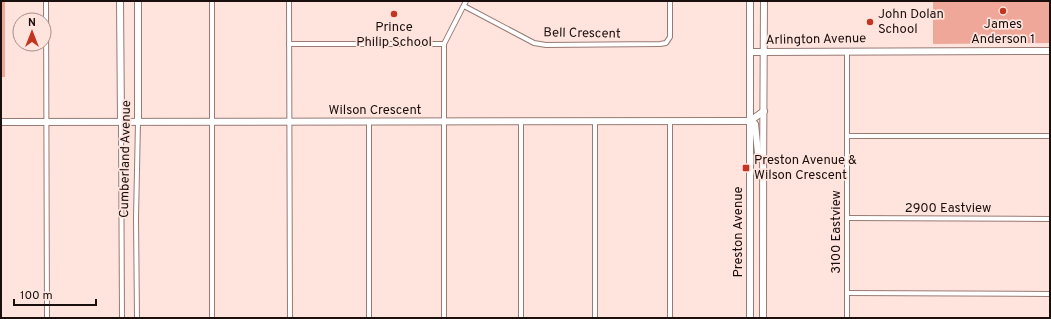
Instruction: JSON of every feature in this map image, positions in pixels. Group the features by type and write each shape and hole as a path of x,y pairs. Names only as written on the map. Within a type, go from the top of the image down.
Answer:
{"street":[{"path":"46,1 47,318"},
{"name":"Cumberland Avenue","path":"120,1 122,318"},
{"name":"Cumberland Avenue","path":"137,318 136,218 138,1"},
{"path":"212,1 212,318"},
{"path":"289,1 290,318"},
{"path":"444,318 444,44 466,1"},
{"name":"Bell Crescent","path":"464,6 534,43 546,45 660,44 666,43 669,40 670,1"},
{"name":"Preston Avenue","path":"750,1 750,318"},
{"name":"Preston Avenue","path":"763,318 762,162 764,111 764,1"},
{"path":"289,44 444,44"},
{"name":"3100 Eastview","path":"847,51 847,318"},
{"name":"Arlington Avenue","path":"750,52 1050,51"},
{"path":"750,121 764,111"},
{"path":"670,121 670,318"},
{"name":"Wilson Crescent","path":"1,122 750,121"},
{"name":"Preston Avenue","path":"750,121 754,122 755,124 758,153 762,162"},
{"path":"369,122 369,318"},
{"path":"520,122 521,318"},
{"path":"595,122 595,318"},
{"path":"847,136 1050,136"},
{"name":"2900 Eastview","path":"847,218 1050,219"},
{"path":"847,293 1050,294"}],"shaded area":[{"path":"1,1 5,1 5,77 1,77"},
{"path":"933,1 1050,1 1050,43 933,44"}],"place":[{"name":"James Anderson 1","path":"1003,11"},
{"name":"Prince Philip School","path":"394,14"},
{"name":"John Dolan School","path":"870,22"},
{"name":"Preston Avenue & Wilson Crescent","path":"746,168"}]}
